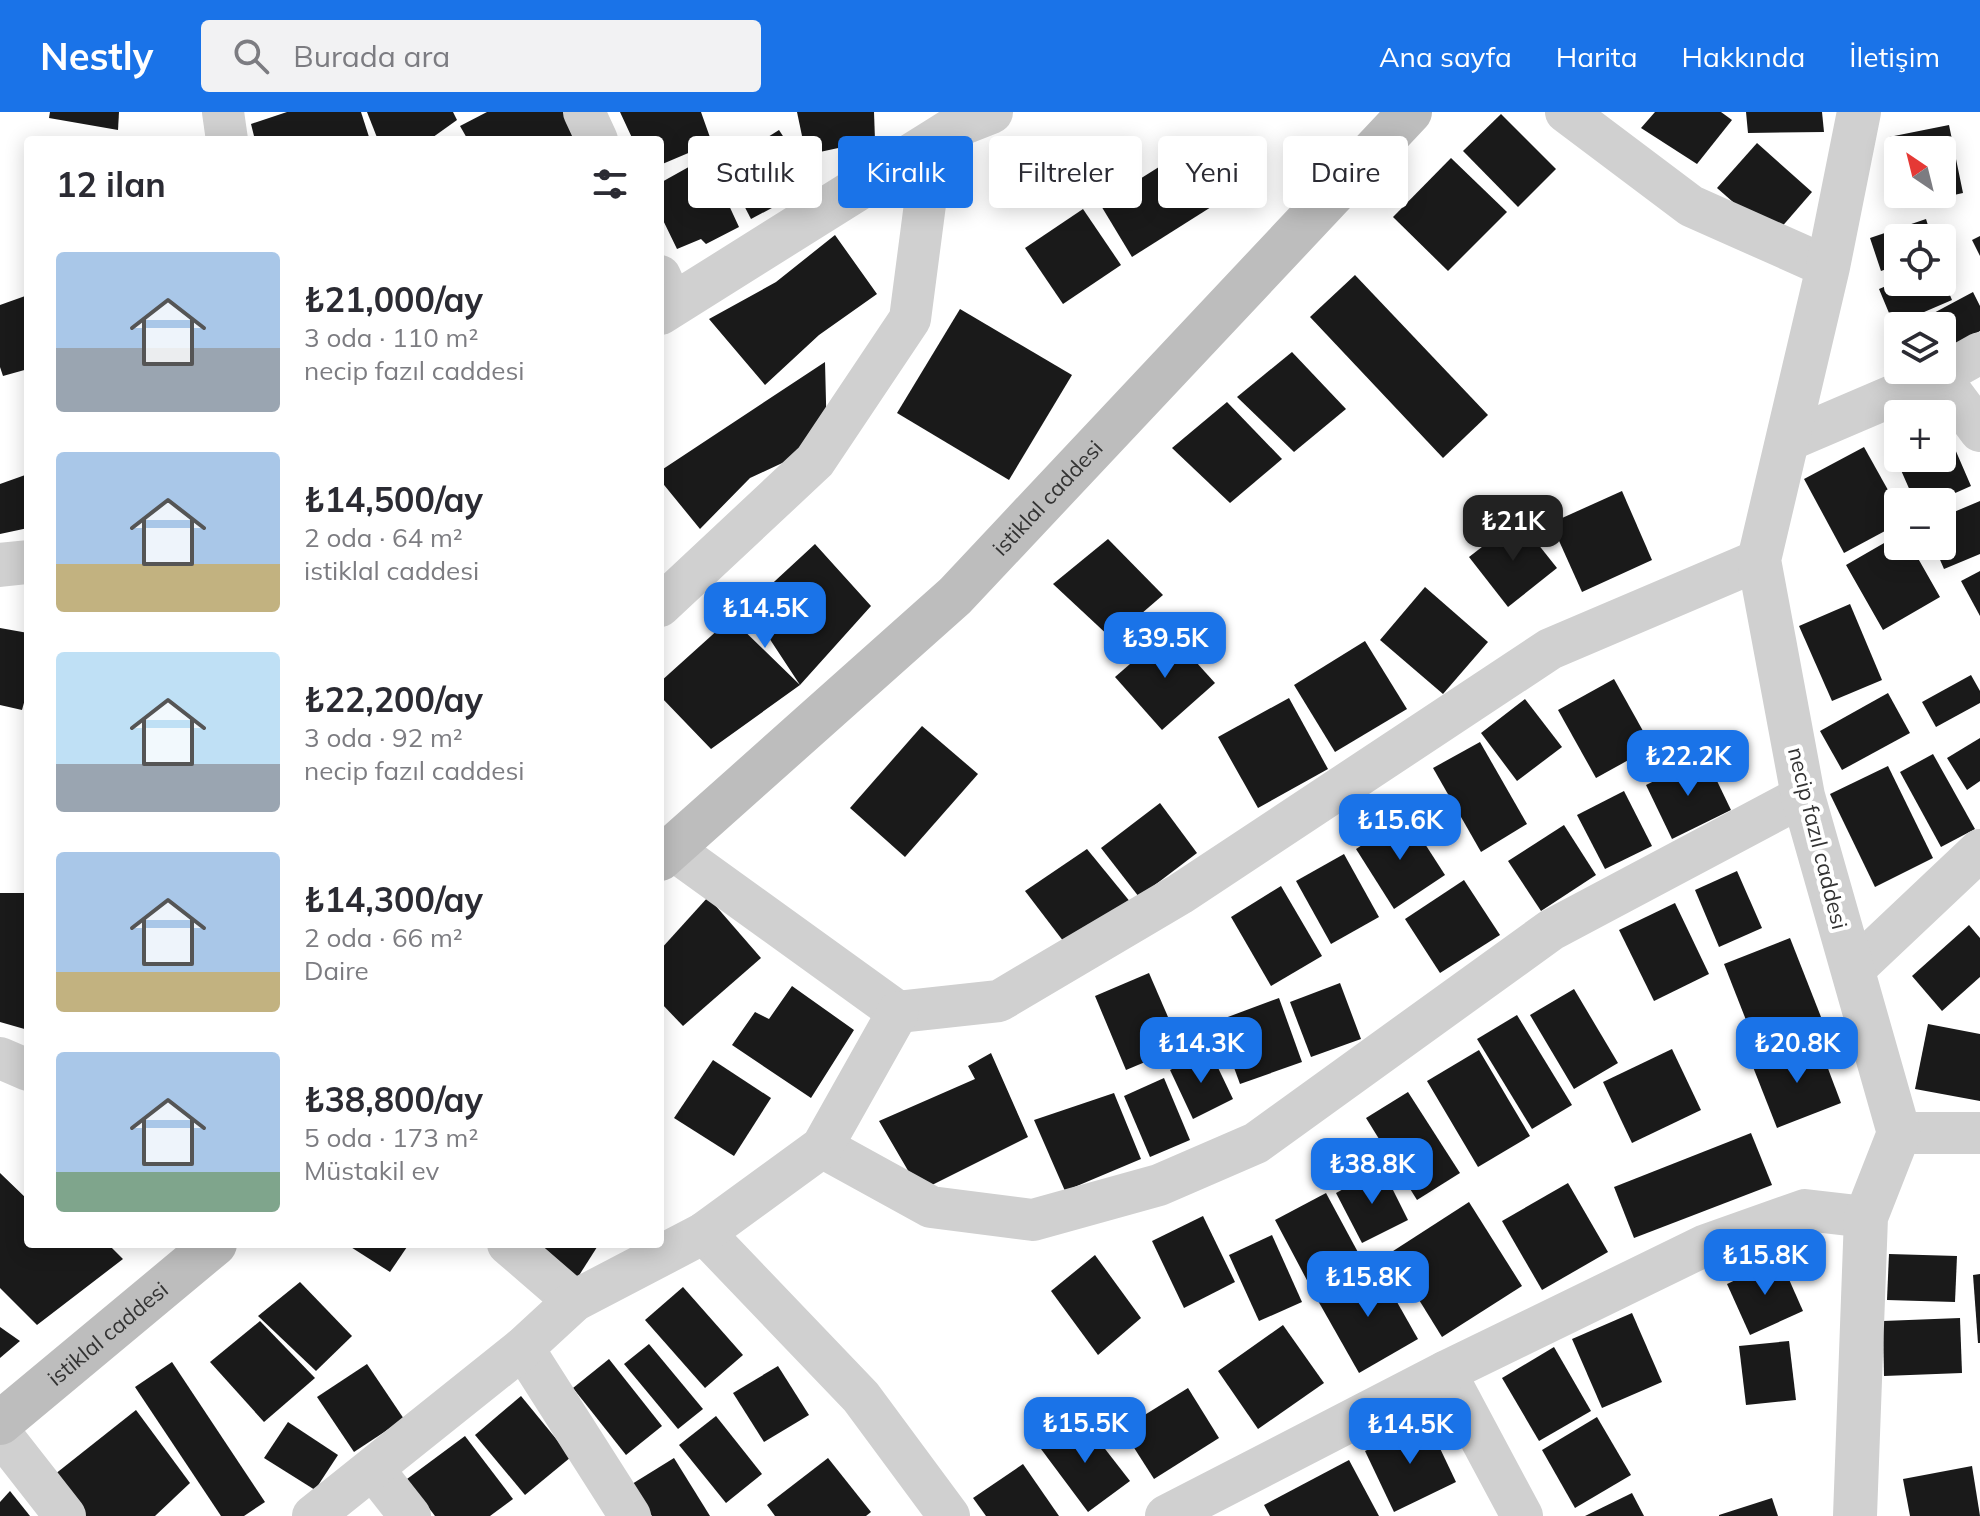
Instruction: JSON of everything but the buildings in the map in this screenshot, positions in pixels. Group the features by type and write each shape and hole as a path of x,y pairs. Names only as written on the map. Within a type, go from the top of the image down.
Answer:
{"main road":[{"name":"istiklal caddesi","path":"666,854 955,596 1410,112"},
{"name":"istiklal caddesi","path":"0,1423 210,1248"}],"street":[{"path":"223,112 226,136"},
{"path":"584,112 595,136"},
{"path":"1566,112 1691,206 1828,267"},
{"name":"necip fazıl caddesi","path":"1859,112 1828,267 1759,560 1803,796 1899,1133"},
{"path":"664,298 963,123"},
{"path":"664,602 815,461 910,319 963,123"},
{"path":"1956,366 1980,353"},
{"path":"1787,441 1920,384"},
{"path":"1945,384 1980,431"},
{"path":"666,854 898,1012 999,1001 1180,894 1550,649 1759,560"},
{"path":"0,565 24,562"},
{"path":"822,1147 931,1207 1033,1220 1159,1185 1256,1143 1551,930 1803,796"},
{"path":"1853,970 1980,850"},
{"path":"313,1516 523,1348 574,1301 704,1233 822,1147 898,1012"},
{"path":"0,1058 24,1068"},
{"path":"1855,1516 1866,1217 1899,1133 1980,1133"},
{"path":"1166,1516 1238,1499 1445,1372 1706,1245 1805,1210 1866,1217"},
{"path":"704,1233 861,1397 949,1516"},
{"path":"513,1248 574,1301"},
{"path":"523,1348 630,1516"},
{"path":"1445,1372 1522,1516"},
{"path":"0,1433 65,1516"},
{"path":"373,1469 410,1516"}]}
